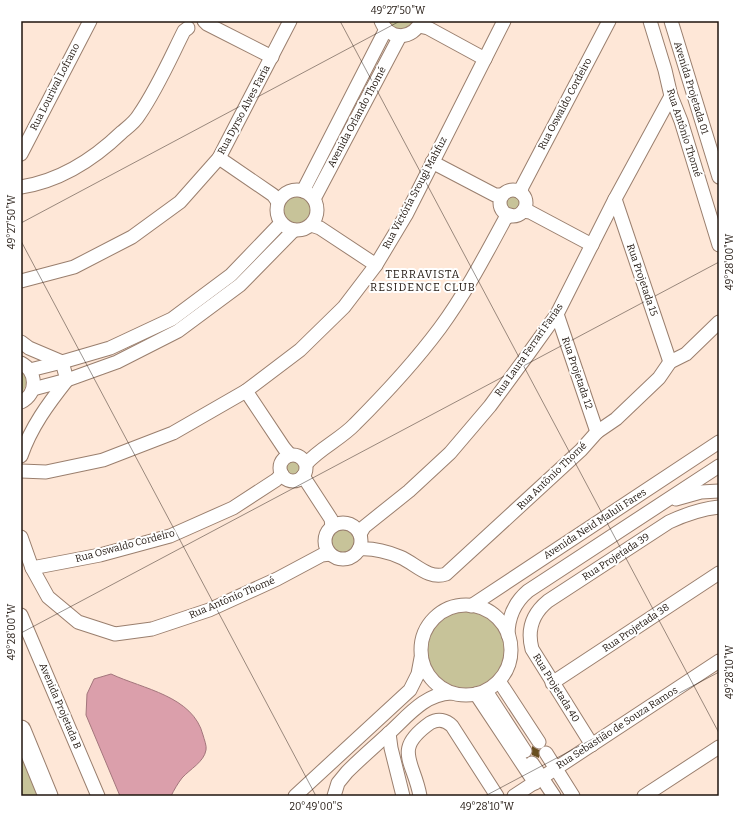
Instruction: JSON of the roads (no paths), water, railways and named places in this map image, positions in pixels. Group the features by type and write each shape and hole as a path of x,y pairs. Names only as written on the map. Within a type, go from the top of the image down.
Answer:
{"highway":[{"path":"21,730 48,796"}],"street":[{"name":"Rua Lourival Lofrano","path":"21,154 90,21"},
{"name":"Rua Dyrso Alves Faria","path":"21,281 74,267 132,237 180,202 218,158 290,21"},
{"name":"Rua Victória Srougi Mahfuz","path":"21,471 46,472 103,460 173,433 246,391 300,350 344,307 376,265 406,215 504,21"},
{"name":"Rua Oswaldo Cordeiro","path":"520,190 609,21"},
{"name":"Rua Antônio Thomé","path":"650,21 665,70 671,96 681,121 719,245"},
{"name":"Avenida Projetada 01","path":"671,21 719,177"},
{"path":"21,186 35,184 78,167 108,146 138,117 157,85 184,26 196,28 204,22 272,57"},
{"path":"383,25 392,34 400,36 410,34 423,24 485,59"},
{"name":"Avenida Orlando Thomé","path":"303,191 383,25"},
{"name":"Avenida Orlando Thomé","path":"314,199 400,36"},
{"name":"Rua Laura Ferrari Farias","path":"361,538 450,453 490,406 557,314 615,199 671,96"},
{"path":"218,158 277,198"},
{"path":"432,162 499,197"},
{"path":"499,197 509,191 520,190 525,199 526,210"},
{"path":"277,198 291,191 303,191 309,194 314,199 317,209 315,224"},
{"path":"499,197 501,208 507,216"},
{"path":"277,198 277,213 281,223 287,228 300,230 315,224"},
{"name":"Rua Projetada 15","path":"615,199 670,362"},
{"path":"507,216 517,215 526,210"},
{"path":"526,210 592,245"},
{"path":"286,453 281,465 281,477 292,480 350,429 397,382 440,328 478,270 507,216"},
{"path":"21,402 29,396 34,382 25,366 62,362 110,348 172,319 230,275 281,223"},
{"path":"315,224 376,265"},
{"path":"32,389 67,380 117,362 178,332 240,285 294,230"},
{"name":"Rua Projetada 12","path":"557,314 596,432"},
{"name":"Rua Antônio Thomé","path":"361,538 432,575 440,576 446,574 581,450 596,432 616,419 659,378 670,362 686,354 719,322"},
{"path":"21,342 29,348 62,362"},
{"path":"62,362 67,380"},
{"path":"21,456 27,438 45,408 67,380"},
{"path":"246,391 286,453 295,455 305,470 332,523"},
{"name":"Avenida Neid Maluli Fares","path":"471,606 719,442"},
{"name":"Avenida Neid Maluli Fares","path":"508,635 508,626 512,610 522,596 719,466"},
{"name":"Rua Oswaldo Cordeiro","path":"32,568 100,555 170,536 233,508 281,477"},
{"path":"656,507 678,498 701,492 719,491"},
{"name":"Rua Projetada 39","path":"530,629 534,616 548,601 669,522 704,508 719,507"},
{"path":"332,523 352,525 361,538 353,556 343,560 326,553 324,539 332,523"},
{"name":"Rua Antônio Thomé","path":"21,537 32,568 48,597 78,622 116,634 152,629 209,610 277,579 326,553"},
{"name":"Rua Projetada 38","path":"552,683 719,573"},
{"path":"295,796 410,690 418,674 424,632 440,613 463,605 483,609 494,615 500,621 508,635 511,651 506,671 499,681 481,693 464,695 444,693 431,698 409,713 342,777 338,783 334,796"},
{"name":"Avenida Projetada B","path":"21,615 98,796"},
{"name":"Rua Projetada 40","path":"530,629 530,643 532,649 592,745"},
{"path":"421,656 426,672 431,679 437,685 451,693"},
{"name":"Rua Sebastião de Souza Ramos","path":"514,796 719,661"},
{"path":"499,681 539,742"},
{"path":"481,693 525,751"},
{"path":"481,693 538,780 554,796"},
{"path":"420,796 419,788 409,760 409,747 414,736 431,722 439,720 446,721 452,726 497,796"},
{"path":"389,733 391,748 404,796"},
{"path":"644,796 719,747"},
{"path":"372,749 385,755 396,765"},
{"path":"546,753 573,796"},
{"path":"532,763 538,780"}],"district":[{"name":"TERRAVISTA RESIDENCE CLUB","path":"423,280"}]}
